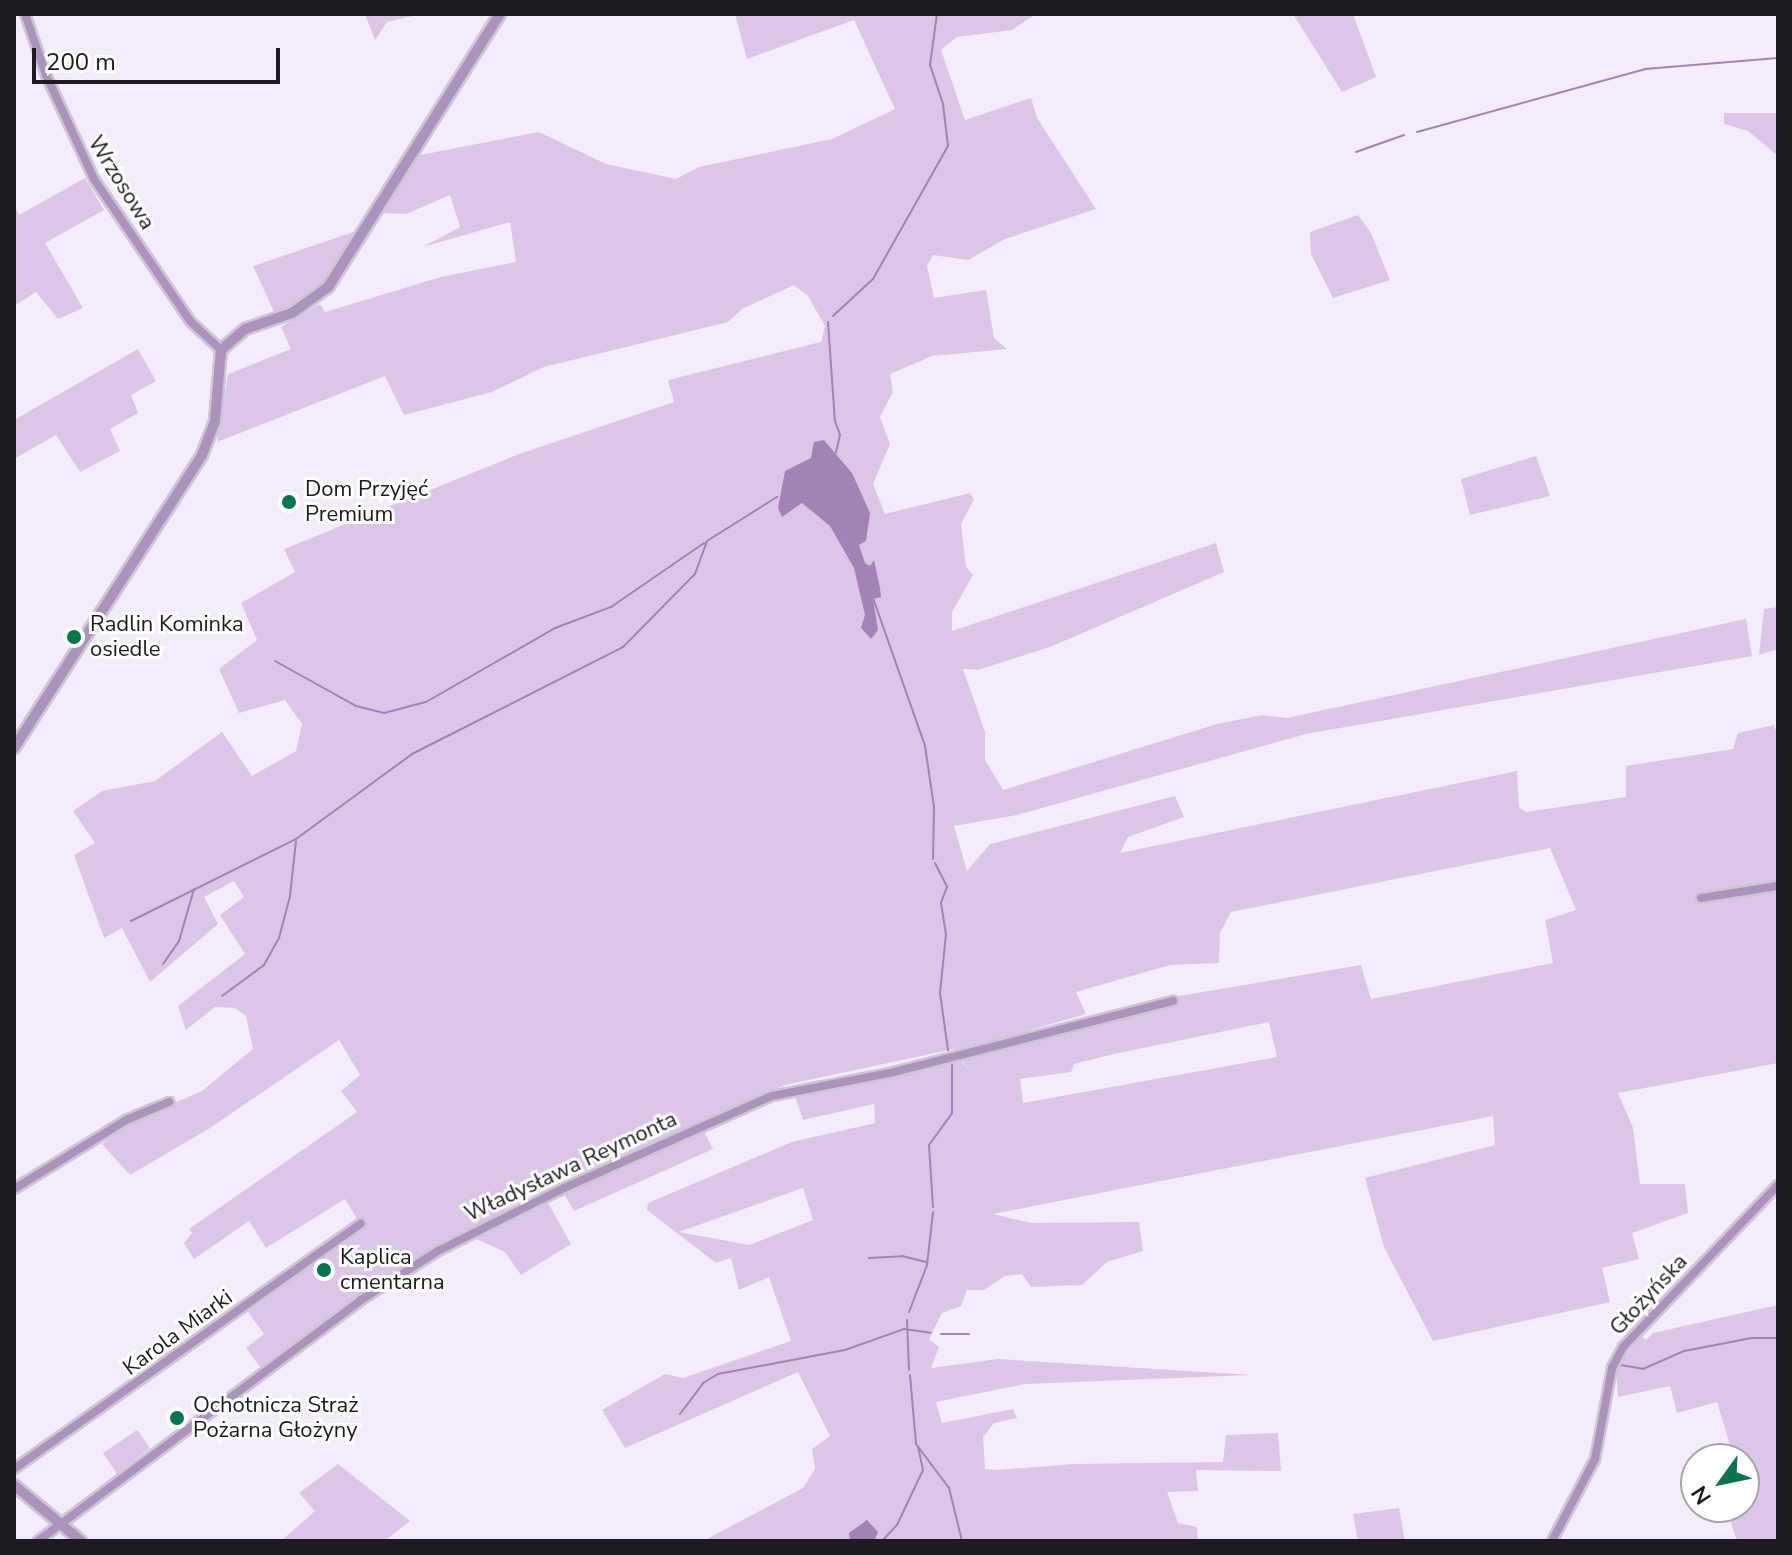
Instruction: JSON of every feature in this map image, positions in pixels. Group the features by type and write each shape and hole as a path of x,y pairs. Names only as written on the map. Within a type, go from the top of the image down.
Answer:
{"street":[{"name":"Wrzosowa","path":"25,14 89,169 190,321 221,350"},
{"path":"14,748 202,455 215,421 221,350 245,329 292,313 328,287 500,14"},
{"path":"1701,898 1778,886"},
{"name":"Władysława Reymonta","path":"38,1541 361,1300 449,1245 564,1188 772,1096 894,1072 1173,1001"},
{"path":"14,1189 126,1120 169,1102"},
{"name":"Głożyńska","path":"1552,1541 1595,1459 1612,1368 1623,1347 1778,1185"},
{"name":"Karola Miarki","path":"14,1469 361,1223"},
{"path":"14,1485 81,1541"}],"shaded area":[{"path":"365,14 420,14 387,22 375,40"},
{"path":"735,14 1036,14 1012,30 957,37 941,50 965,120 1031,98 1037,118 1096,209 1005,239 968,260 933,255 927,266 934,298 986,290 994,338 1007,349 932,356 890,374 893,392 880,417 890,444 873,484 885,514 970,493 974,499 961,524 966,567 973,575 952,612 952,631 1216,543 1224,572 1050,647 978,670 963,669 985,732 985,760 1003,790 1217,724 1262,715 1287,718 1746,619 1752,656 1306,734 1017,815 954,826 967,871 990,844 1175,796 1184,817 1128,837 1120,853 1517,771 1519,807 1526,812 1626,797 1626,766 1733,749 1738,733 1774,725 1778,737 1778,1063 1618,1093 1633,1128 1640,1184 1685,1184 1688,1213 1632,1233 1639,1259 1602,1268 1610,1302 1433,1341 1384,1247 1365,1178 1495,1145 1493,1116 993,1214 1031,1223 1139,1222 1143,1251 1107,1262 1082,1285 1031,1287 1022,1274 1005,1276 984,1290 967,1290 961,1306 942,1313 929,1339 939,1347 931,1368 998,1359 1252,1375 1025,1384 936,1402 942,1423 1013,1409 1017,1418 994,1423 983,1437 985,1469 996,1470 1074,1464 1223,1462 1226,1435 1278,1433 1281,1471 1196,1470 1198,1491 1167,1492 1178,1523 1197,1527 1198,1541 703,1541 803,1488 815,1469 812,1449 830,1436 798,1372 625,1448 602,1410 665,1374 683,1378 791,1341 769,1277 739,1290 731,1258 716,1263 647,1210 648,1203 792,1142 875,1123 874,1104 803,1120 795,1096 901,1074 956,1055 969,1070 954,1049 785,1085 533,1193 361,1296 263,1371 246,1348 264,1334 246,1309 362,1227 345,1199 266,1248 249,1221 194,1259 184,1243 192,1233 189,1229 357,1112 341,1091 360,1075 339,1040 210,1128 130,1175 102,1144 133,1121 202,1091 253,1049 246,1016 235,1008 215,1007 186,1030 178,1006 245,954 220,915 244,897 234,881 204,897 218,924 150,982 122,928 104,938 74,855 95,843 73,811 102,791 155,781 222,732 252,776 296,751 302,724 285,700 239,713 219,669 257,640 241,603 295,572 284,549 519,454 674,402 668,380 821,342 825,326 808,296 794,285 742,309 728,322 544,367 492,392 404,415 385,376 217,442 228,374 291,349 281,327 320,304 325,312 441,277 516,262 510,222 423,247 460,227 450,195 406,214 377,213 410,157 539,132 606,164 676,179 699,167 832,139 895,109 854,20 747,59","holes":["1550,848 1576,910 1545,920 1553,963 1371,999 1361,965 1179,996 1171,1007 1037,1036 1030,1030 1086,1014 1076,992 1170,965 1219,963 1220,933 1231,912","1269,1022 1277,1057 1023,1103 1020,1079 1071,1072 1074,1064","803,1188 813,1220 749,1245 679,1232"]},
{"path":"1293,14 1353,14 1376,77 1342,92"},
{"path":"1724,113 1778,113 1778,156 1748,131 1724,124"},
{"path":"85,178 104,210 45,243 83,308 58,319 36,292 14,306 14,204 19,215"},
{"path":"1358,215 1371,233 1390,280 1333,298 1311,254 1310,232"},
{"path":"356,231 329,278 305,301 275,314 253,266"},
{"path":"138,349 156,381 131,395 138,413 110,429 120,451 80,472 56,435 14,459 14,420"},
{"path":"824,440 852,473 870,513 866,541 859,545 865,563 870,566 874,560 880,588 881,597 873,599 878,630 871,639 861,628 865,615 854,568 830,526 802,503 782,517 778,508 785,471 811,458 814,442"},
{"path":"1536,456 1550,496 1470,515 1461,479"},
{"path":"1778,607 1778,649 1759,655 1764,609"},
{"path":"702,1127 713,1149 574,1211 563,1192"},
{"path":"548,1203 571,1244 521,1275 505,1252 474,1238"},
{"path":"1778,1305 1778,1541 1737,1541 1731,1523 1760,1523 1760,1443 1729,1443 1717,1402 1677,1413 1670,1386 1618,1397 1616,1368 1641,1336 1646,1340 1653,1333"},
{"path":"137,1430 150,1448 117,1474 103,1453"},
{"path":"338,1464 410,1521 385,1541 281,1541 315,1511 299,1493"},
{"path":"1399,1508 1405,1541 1358,1541 1353,1514"},
{"path":"867,1520 878,1532 875,1539 850,1541 849,1533"}],"waterway":[{"path":"833,316 873,279 948,146 943,104 930,65 937,14"},
{"path":"1417,132 1645,69 1778,58"},
{"path":"1356,152 1404,135"},
{"path":"828,322 835,421 840,435 836,453"},
{"path":"131,921 296,839 412,754 623,647 695,574 707,541 777,497"},
{"path":"275,661 356,706 384,713 426,702 555,628 611,607 704,543"},
{"path":"873,598 925,746 934,807 933,859"},
{"path":"222,996 264,965 279,938 290,896 296,841"},
{"path":"935,863 947,887 941,903 946,934 940,993 948,1050"},
{"path":"163,964 179,941 194,889"},
{"path":"933,1207 929,1145 952,1113 952,1065"},
{"path":"909,1312 927,1265 933,1212"},
{"path":"869,1258 902,1256 926,1262"},
{"path":"907,1320 909,1370"},
{"path":"680,1414 703,1383 718,1374 845,1350 904,1329 931,1333"},
{"path":"941,1334 969,1334"},
{"path":"1621,1365 1643,1369 1684,1351 1752,1338 1778,1338"},
{"path":"910,1375 916,1444 949,1488 962,1541"},
{"path":"882,1541 897,1525 923,1470 918,1447"}],"place":[{"name":"Dom Przyjęć Premium","path":"289,502"},
{"name":"Radlin Kominka osiedle","path":"74,637"},
{"name":"Kaplica cmentarna","path":"324,1270"},
{"name":"Ochotnicza Straż Pożarna Głożyny","path":"177,1418"}]}
